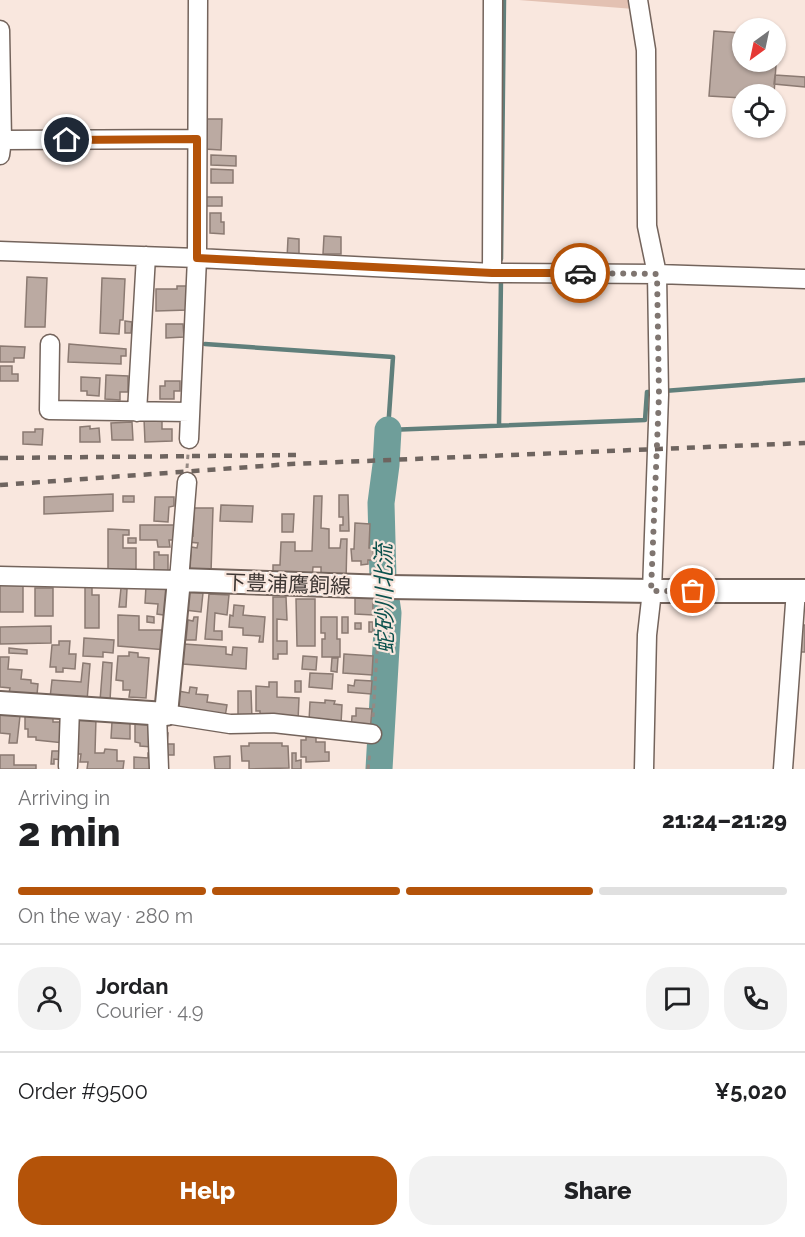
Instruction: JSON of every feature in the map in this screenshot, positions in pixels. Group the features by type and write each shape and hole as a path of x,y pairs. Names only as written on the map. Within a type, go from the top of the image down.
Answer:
{"main road":[{"name":"下豊浦鷹飼線","path":"179,580 384,587 651,591 800,590"},
{"path":"0,703 161,714 179,580"}],"street":[{"path":"189,439 197,258 198,0"},
{"path":"492,273 493,0"},
{"path":"638,0 646,50 647,226 657,274 659,391 651,591 647,635 644,769"},
{"path":"0,30 1,148 197,139"},
{"path":"0,251 197,258 492,273 657,274 805,279"},
{"path":"137,411 146,256"},
{"path":"50,344 49,410 190,412"},
{"path":"0,576 179,580 188,482"},
{"path":"783,769 800,590"},
{"path":"68,766 70,708"},
{"path":"159,769 161,714 230,724 273,723 372,734"}],"path":[{"path":"372,734 384,587"}],"shaded area":[{"path":"519,0 635,0 634,9"}],"building":[{"path":"714,31 732,32 732,72 776,72 775,84 732,84 732,97 709,96"},
{"path":"775,75 805,77 805,87 774,84"},
{"path":"205,119 222,119 221,150 204,149"},
{"path":"211,155 236,156 236,166 211,165"},
{"path":"211,169 233,170 233,183 211,183"},
{"path":"206,197 222,197 222,206 206,206"},
{"path":"210,213 221,213 224,234 210,233"},
{"path":"324,236 341,237 341,254 323,254"},
{"path":"288,238 299,239 299,259 287,259"},
{"path":"27,277 47,278 45,327 25,327"},
{"path":"102,278 125,279 123,320 120,320 119,334 100,333"},
{"path":"177,286 187,286 188,310 156,311 156,289 177,289"},
{"path":"125,321 132,322 131,333 125,333"},
{"path":"166,324 183,324 184,337 166,338"},
{"path":"69,344 126,349 126,356 121,356 121,364 68,362"},
{"path":"0,346 25,347 24,358 14,358 14,362 0,362"},
{"path":"0,366 12,366 12,374 18,374 18,381 0,381"},
{"path":"106,375 128,376 128,392 120,392 120,400 105,399"},
{"path":"81,377 100,378 99,396 87,395 87,391 81,391"},
{"path":"165,381 180,381 180,391 174,391 174,399 160,399 160,386 165,386"},
{"path":"144,419 162,419 162,429 172,429 172,441 145,442"},
{"path":"132,422 133,440 112,440 111,423"},
{"path":"90,426 90,429 99,428 100,442 80,442 80,427"},
{"path":"35,429 43,429 42,445 23,444 23,432 35,432"},
{"path":"113,494 113,511 44,514 44,497"},
{"path":"339,495 348,495 349,531 340,531 343,517 339,517"},
{"path":"123,496 134,496 134,502 123,502"},
{"path":"314,496 322,496 321,528 329,529 329,548 340,548 341,539 347,539 346,581 329,580 329,573 321,573 321,567 313,567 312,579 273,577 273,565 280,565 281,542 295,542 295,551 312,551"},
{"path":"155,497 174,497 174,506 169,507 168,522 154,521"},
{"path":"221,505 253,506 252,522 220,521"},
{"path":"194,508 213,508 211,573 190,572 191,547 197,548 198,543 188,542 188,535 193,536"},
{"path":"282,514 294,514 293,532 282,532"},
{"path":"355,523 370,524 369,548 373,548 374,560 368,560 368,564 361,565 361,561 352,561 351,549 354,549"},
{"path":"140,525 174,525 174,540 169,540 170,547 158,547 157,540 140,540"},
{"path":"108,529 129,530 129,535 123,535 123,548 136,548 136,570 108,570"},
{"path":"128,538 136,538 136,543 128,543"},
{"path":"154,552 159,552 159,555 168,555 168,574 154,573"},
{"path":"0,581 23,581 23,612 0,612"},
{"path":"85,584 92,584 92,595 99,595 99,628 85,628"},
{"path":"146,586 172,588 170,616 157,614 158,604 145,603"},
{"path":"35,588 53,588 53,616 35,616"},
{"path":"121,588 127,589 126,607 119,607"},
{"path":"186,592 203,593 201,612 185,610"},
{"path":"209,594 229,595 227,615 215,613 214,631 222,631 222,640 205,639"},
{"path":"355,594 373,595 373,615 355,614"},
{"path":"273,597 286,597 287,620 277,619 277,641 287,641 287,654 278,654 278,659 273,659"},
{"path":"296,599 315,599 315,646 297,646"},
{"path":"234,605 244,606 243,615 265,617 263,642 259,642 260,636 243,635 243,628 229,627"},
{"path":"118,615 139,616 139,630 168,630 167,650 118,646"},
{"path":"147,616 154,617 154,623 147,622"},
{"path":"194,617 198,617 196,640 186,640 188,620 193,621"},
{"path":"321,617 337,617 340,657 322,657 322,639 325,639 325,633 321,633"},
{"path":"342,617 348,617 348,633 342,633"},
{"path":"369,622 373,622 373,632 369,632"},
{"path":"355,623 361,623 361,629 355,629"},
{"path":"796,625 805,625 805,652 796,652"},
{"path":"51,626 51,643 0,644 0,627"},
{"path":"84,638 114,640 113,653 103,652 103,657 83,656"},
{"path":"59,641 70,641 69,654 76,654 75,669 63,668 63,672 56,672 56,667 50,667 52,645 59,645"},
{"path":"184,644 226,647 226,654 232,655 233,647 247,648 246,669 183,664"},
{"path":"9,648 27,650 27,654 9,653"},
{"path":"129,652 138,653 138,657 149,658 146,698 129,697 130,690 123,690 123,681 116,680 118,656 129,656"},
{"path":"344,654 373,656 372,675 343,673"},
{"path":"303,656 317,657 316,670 302,669"},
{"path":"0,657 9,657 8,669 22,670 21,679 31,680 31,683 38,684 37,695 9,693 10,688 0,687"},
{"path":"332,658 338,658 337,672 331,671"},
{"path":"103,662 112,663 110,701 100,701"},
{"path":"83,663 90,664 87,701 50,698 52,680 81,682"},
{"path":"310,673 333,674 332,689 309,687"},
{"path":"355,680 372,681 371,694 348,692 348,685 354,686"},
{"path":"295,681 301,681 301,692 295,692"},
{"path":"269,682 277,682 277,697 299,698 298,721 260,719 260,711 256,711 256,686 269,687"},
{"path":"190,687 197,688 196,694 208,695 207,702 227,705 225,717 175,711 178,691 189,693"},
{"path":"238,691 251,691 252,719 238,718"},
{"path":"325,700 335,701 334,704 342,705 341,724 309,721 310,702 325,703"},
{"path":"356,708 372,709 370,732 351,730 352,716 356,716"},
{"path":"0,713 20,716 17,743 9,743 10,734 0,733"},
{"path":"25,715 53,716 53,722 65,722 64,743 28,737 28,729 25,729"},
{"path":"74,717 96,718 95,753 104,753 105,749 117,750 117,761 124,761 123,769 87,769 88,762 80,762 81,754 72,754"},
{"path":"122,719 130,720 130,739 111,738 112,722 122,723"},
{"path":"135,724 153,725 152,747 140,746 140,743 135,742"},
{"path":"163,733 168,733 167,744 174,744 174,755 162,755"},
{"path":"306,735 316,735 316,742 325,742 325,752 329,752 329,761 306,762 306,757 301,757 301,740 306,740"},
{"path":"249,743 282,743 282,746 288,746 289,768 249,769 249,761 242,761 241,746 249,746"},
{"path":"52,751 65,751 64,760 54,759 54,764 51,764"},
{"path":"148,753 154,753 154,769 134,769 134,757 148,758"},
{"path":"292,753 296,753 296,761 301,760 301,769 292,769"},
{"path":"0,755 14,755 14,765 36,765 36,769 0,769"},
{"path":"230,756 230,769 215,769 214,757"}],"waterway":[{"path":"501,259 504,0"},
{"path":"499,425 501,278"},
{"path":"205,344 393,357 388,430 645,420 647,392 656,392"},
{"path":"664,391 805,380"},
{"name":"蛇砂川北流","path":"379,769 388,613 383,579 381,503 388,430"}],"railway":[{"path":"0,485 291,464 805,443"},
{"path":"0,458 297,455"}],"way so far":[{"path":"580,273 657,274 659,395 651,591 693,591"}],"route":[{"path":"67,140 197,139 197,258 492,273 580,273"}]}
